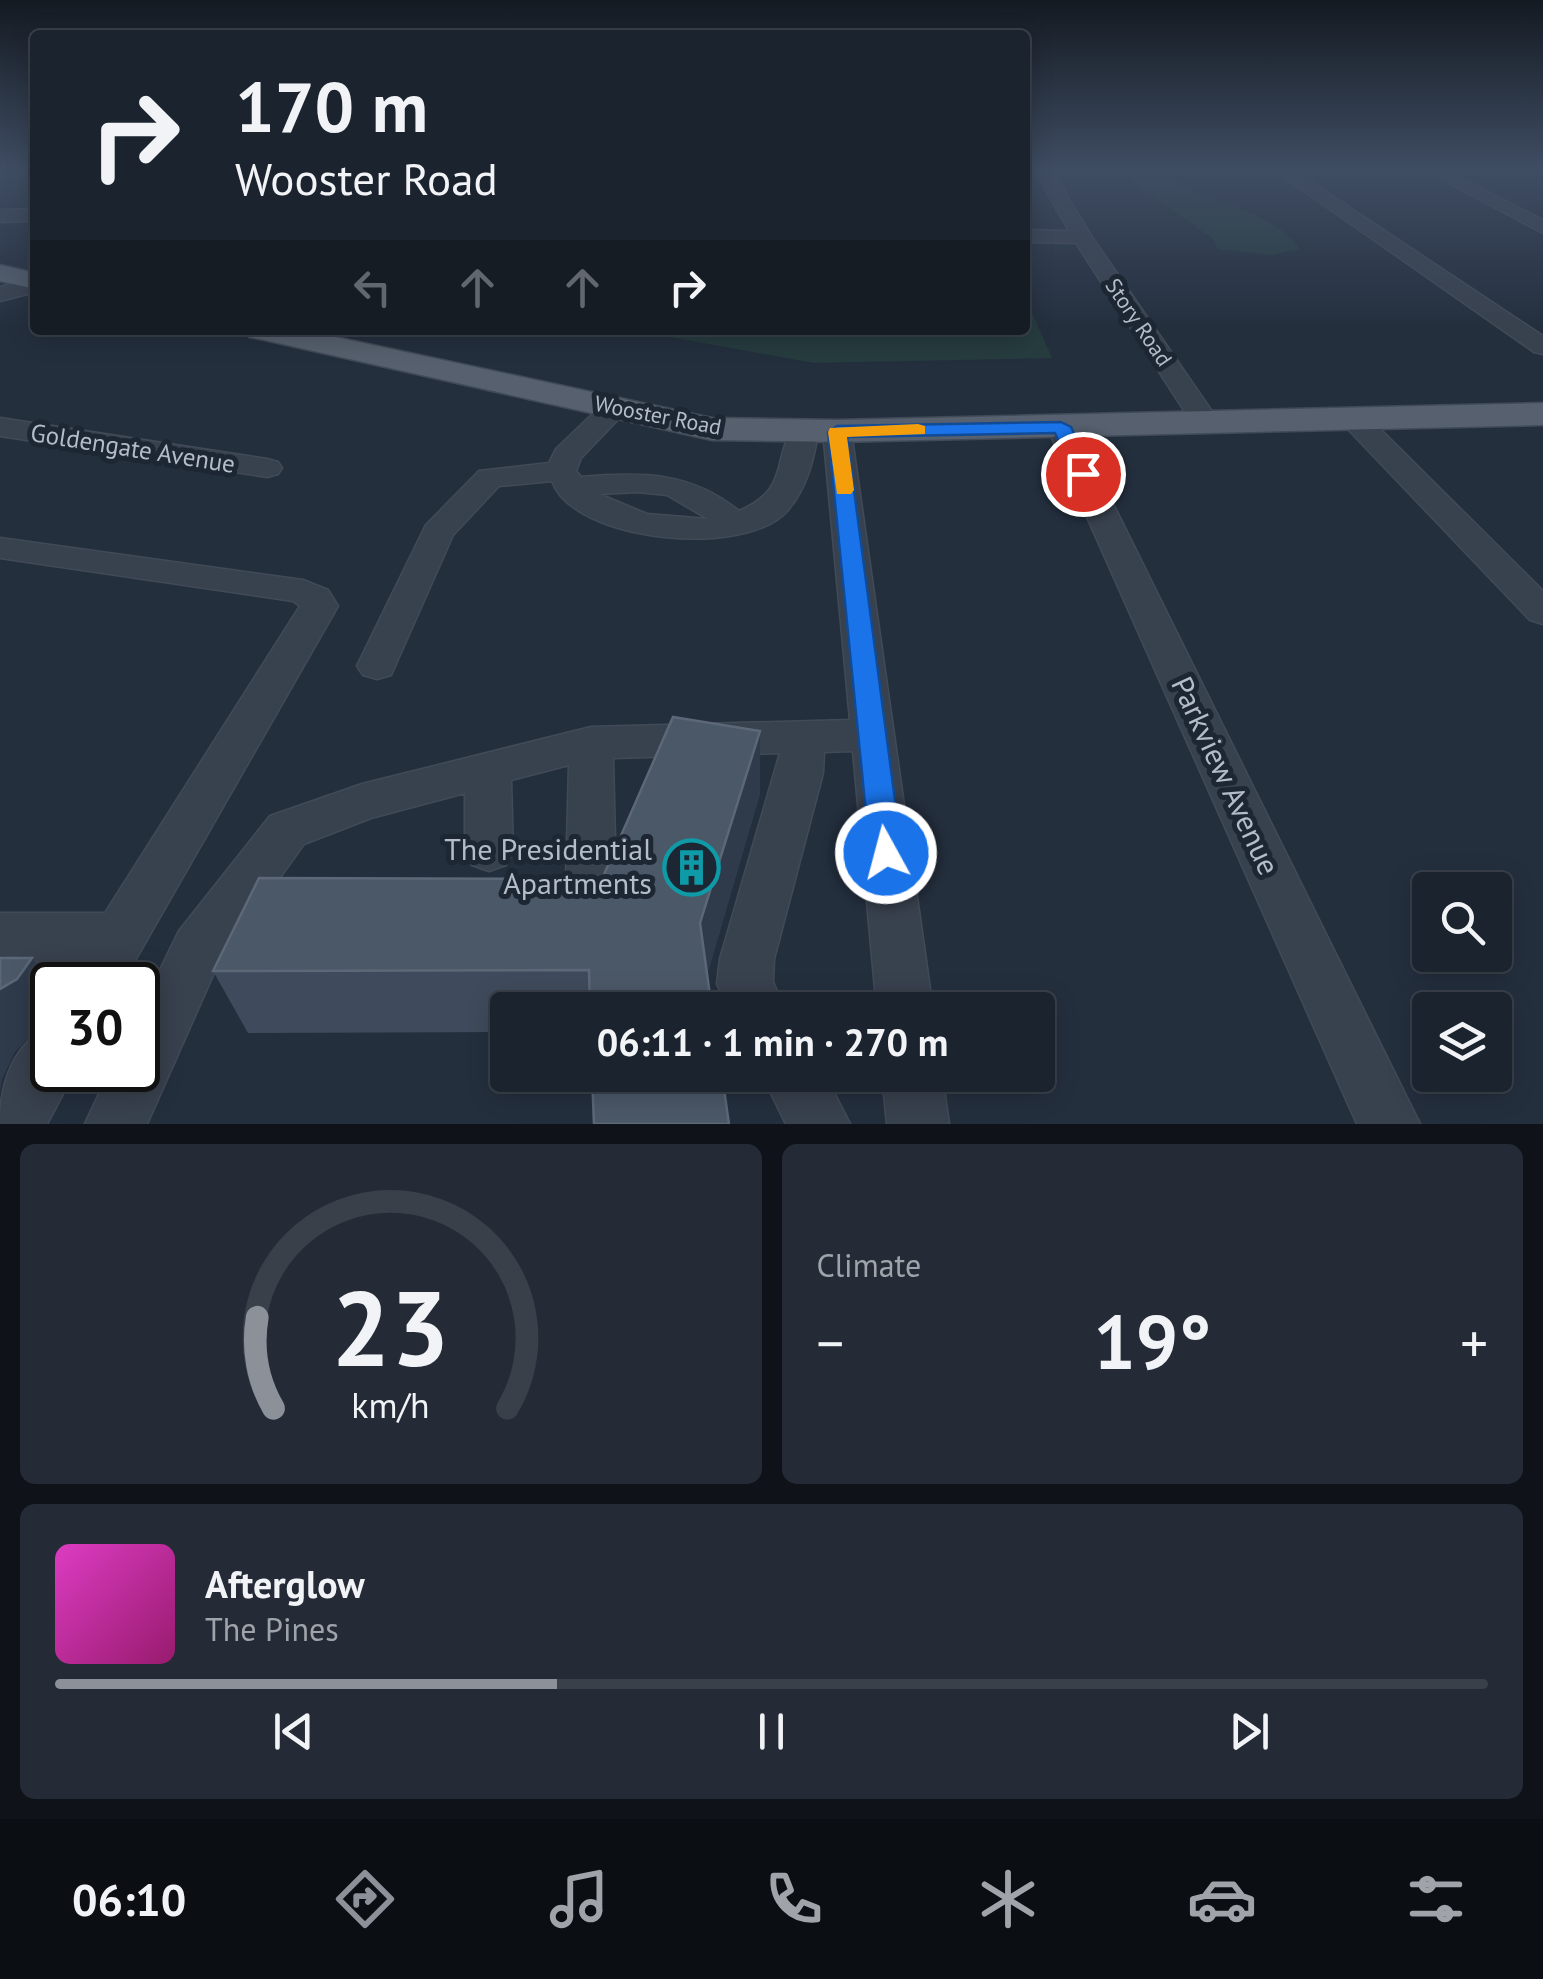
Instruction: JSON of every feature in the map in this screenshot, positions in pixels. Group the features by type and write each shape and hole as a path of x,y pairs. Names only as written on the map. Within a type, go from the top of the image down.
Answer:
{"main road":[{"name":"Wooster Road","path":"283,335 712,428 820,432 1543,414"}],"street":[{"name":"Story Road","path":"1074,222 1206,423"},
{"path":"1359,222 1543,348"},
{"path":"0,228 30,228"},
{"path":"1030,236 1082,237"},
{"path":"566,479 567,455 615,408"},
{"path":"1354,419 1543,612"},
{"name":"Goldengate Avenue","path":"0,427 267,468"},
{"name":"Parkview Avenue","path":"1061,427 1389,1124"},
{"path":"377,666 438,532 490,478 677,486 696,493 733,523 776,506 820,432"},
{"path":"820,432 872,734 903,992"},
{"path":"0,548 303,591 315,598 319,606 105,962"},
{"path":"116,1124 198,948 288,830 362,802 590,743 872,734"},
{"path":"748,992 745,984 747,958 800,773 804,736"},
{"path":"590,743 591,920"},
{"path":"488,769 489,851"},
{"path":"0,936 120,937"},
{"path":"13,1124 31,1092"},
{"path":"801,1092 818,1124"},
{"path":"914,1092 918,1124"}],"green space":[{"path":"1190,222 1269,222 1300,249 1272,255 1218,249 1213,239"},
{"path":"1030,308 1052,358 814,363 659,335 1030,335"}],"building":[{"path":"673,717 760,731 700,923 710,992 590,992 589,970 213,971 259,878 566,879 578,883 602,879"},
{"path":"0,958 32,958 17,979 0,989"},
{"path":"593,1092 724,1092 729,1124 594,1124"}],"slow traffic":[{"path":"844,490 837,432 918,430"}],"place":[{"name":"The Presidential Apartments","path":"691,867"}],"route":[{"path":"886,853 837,432 1061,427 1083,474"}]}
